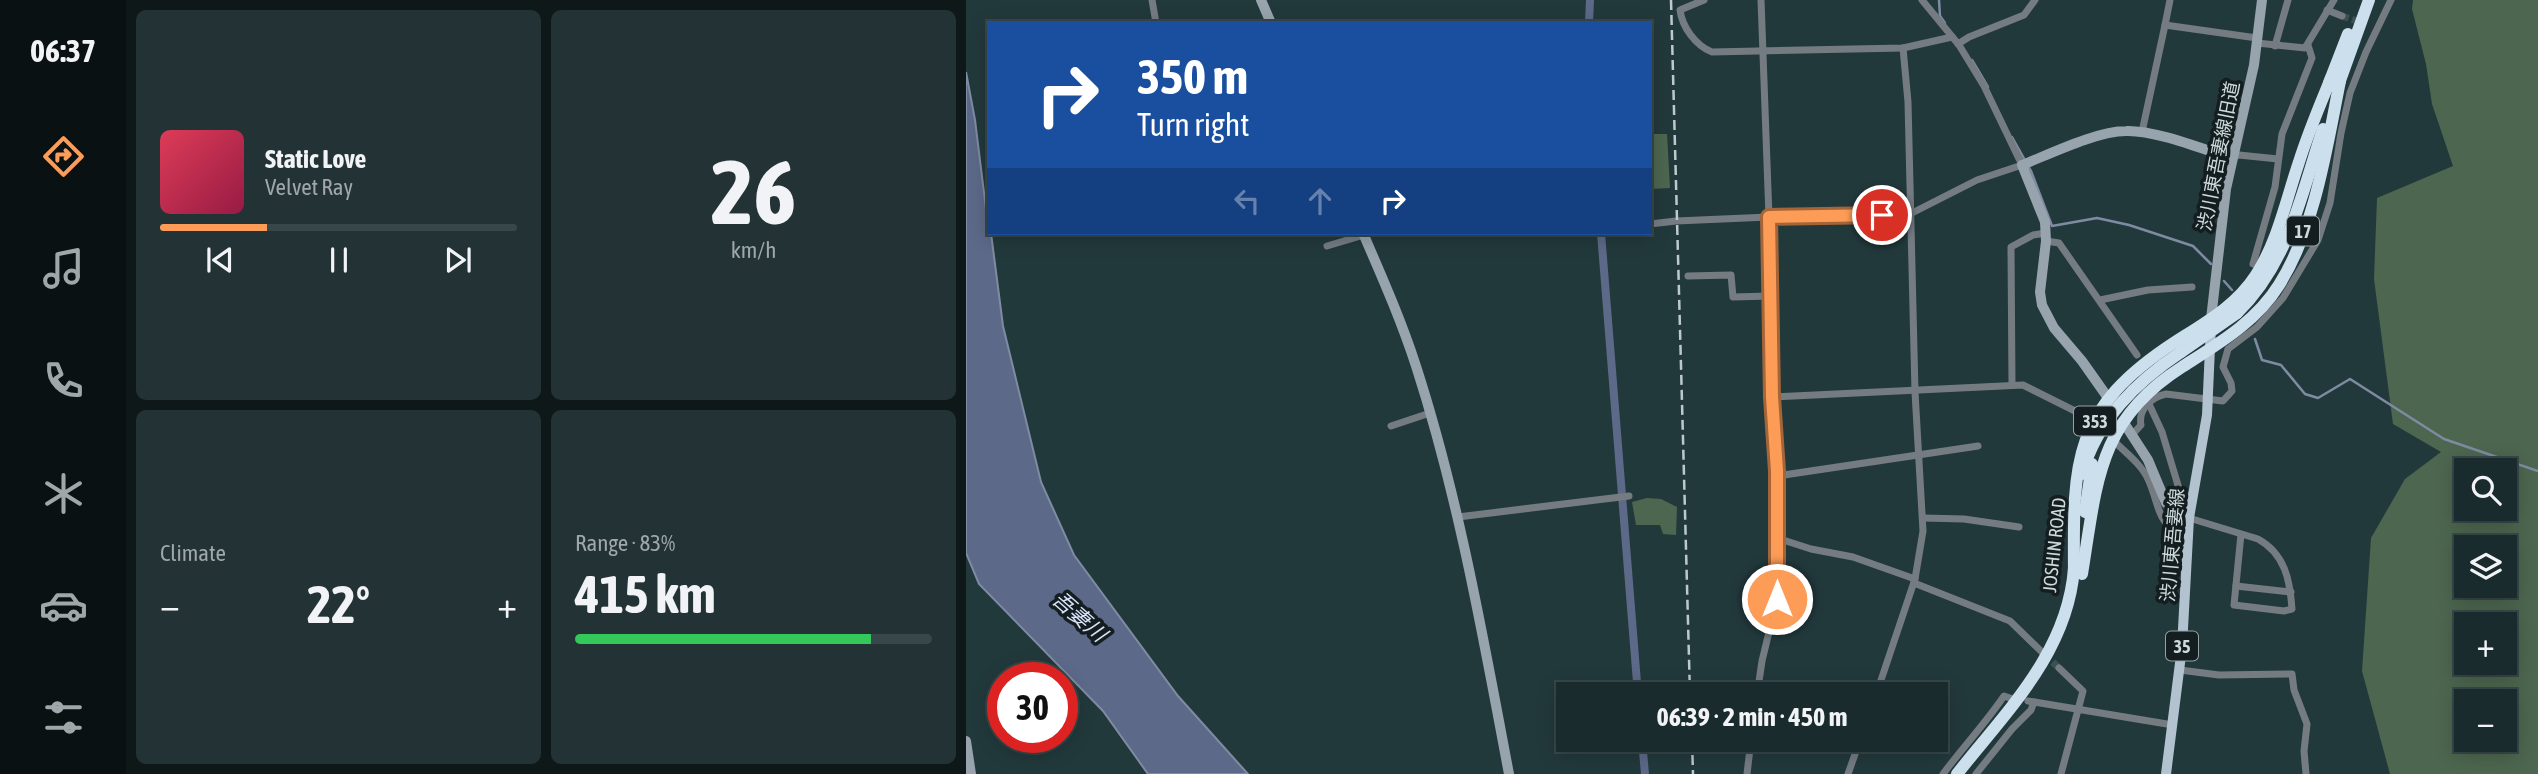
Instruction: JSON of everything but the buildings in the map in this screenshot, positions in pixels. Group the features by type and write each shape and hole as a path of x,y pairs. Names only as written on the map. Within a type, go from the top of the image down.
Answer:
{"highway":[{"name":"JOSHIN ROAD","path":"1965,774 2049,666 2072,617 2087,488 2093,459 2109,418 2147,376 2237,313 2265,282 2278,259 2303,188 2361,0"},
{"name":"JOSHIN ROAD","path":"2335,79 2370,0"},
{"name":"17","path":"2211,319 2244,290 2265,260 2276,238 2301,153 2335,79"},
{"name":"17","path":"2210,349 2256,313 2278,286 2288,268 2312,203 2335,79"},
{"name":"353","path":"2078,574 2074,487 2081,451 2091,427 2105,405 2134,373 2157,354 2211,319"},
{"name":"353","path":"2078,574 2099,473 2120,424 2150,391 2210,349"},
{"name":"JOSHIN ROAD","path":"1957,774 2026,688 2044,661 2063,622 2078,574"}],"main road":[{"name":"渋川東吾妻線","path":"2166,774 2180,670 2189,518 2208,400 2211,319"}],"street":[{"path":"1152,0 1156,21"},
{"path":"1261,0 1270,21"},
{"path":"1704,0 1680,10 1688,32 1712,52 1903,48 1958,41 2024,15 2035,0"},
{"path":"1759,682 1777,599 1777,476 1772,397 1761,0"},
{"path":"1922,0 1958,41 2025,163 2046,237 2040,292 2045,314 2106,396"},
{"path":"2142,132 2170,0"},
{"name":"渋川東吾妻線旧道","path":"2211,319 2231,158 2251,78 2262,0"},
{"path":"2275,46 2288,0"},
{"path":"2165,25 2300,49 2308,45 2334,0"},
{"path":"2241,534 2234,605 2284,611 2292,609 2285,567 2276,553 2258,539 2189,518 2166,503 2148,460 2128,431 2140,428 2141,412 2158,396 2166,394 2223,401 2230,394 2231,383 2223,367 2228,349 2257,327 2283,299 2318,240 2330,203 2345,113 2391,0"},
{"path":"2327,10 2343,16"},
{"path":"2367,24 2377,29"},
{"path":"2253,264 2275,187 2282,134 2312,58 2308,45"},
{"path":"1880,682 1915,581 1923,518 1917,455 1908,102 1903,48"},
{"path":"1652,224 1769,217 1910,214 1976,180 2103,135 2125,131 2142,132 2231,158 2239,155 2278,159"},
{"path":"2275,187 2286,190"},
{"path":"2319,200 2330,203"},
{"path":"1327,246 1361,235"},
{"path":"1364,235 1394,306 1430,413 1458,517 1510,774"},
{"path":"2012,384 2011,247 2033,235 2059,243 2137,355"},
{"path":"1688,276 1731,275 1733,297"},
{"path":"2100,300 2147,290 2192,286"},
{"path":"1724,296 1770,296"},
{"path":"1772,397 1915,392 2012,384 2034,389 2091,419"},
{"path":"2149,404 2162,432 2183,502"},
{"path":"1391,426 1430,413"},
{"path":"2115,442 2148,478 2162,520 2175,532 2187,536"},
{"path":"1777,476 1978,446"},
{"path":"1458,517 1629,496"},
{"path":"1923,518 1965,519 2019,527"},
{"path":"1777,538 1811,549 1853,557 2010,621 2045,655"},
{"path":"2236,586 2291,592"},
{"path":"2059,668 2083,691 2061,774"},
{"path":"2180,670 2219,675 2292,674 2294,690 2308,724 2304,751 2306,774"},
{"path":"1943,774 1967,741 1983,728 2004,696 2013,699"},
{"path":"1976,774 2031,710 2031,702 2173,725"},
{"path":"966,741 971,774"},
{"path":"1747,774 1750,752"},
{"path":"1848,774 1856,752"}],"green space":[{"path":"2413,0 2538,0 2538,774 2390,774 2362,671 2371,538 2405,479 2441,452 2393,424 2374,279 2377,198 2453,166 2432,104 2426,64 2412,9"},
{"path":"1652,134 1667,134 1670,188 1652,189"},
{"path":"1647,498 1661,499 1677,507 1676,535 1663,534 1660,525 1636,525 1632,502"}],"water":[{"name":"吾妻川","path":"966,72 975,120 987,235 991,235 1003,326 1041,482 1074,555 1178,696 1248,774 1148,774 1103,711 1078,685 1078,662 1055,662 979,584 966,553"}],"waterway":[{"path":"1589,21 1590,0"},
{"path":"1939,0 1940,16 1945,23"},
{"path":"1972,60 1988,87"},
{"path":"2012,137 2031,171 2052,226 2097,218 2129,225 2193,246 2211,264"},
{"path":"1601,235 1637,682"},
{"path":"2224,281 2232,290"},
{"path":"2255,339 2262,360 2281,365 2305,394 2318,398 2350,379 2444,439 2538,471"},
{"path":"1643,752 1645,774"}],"tunnel":[{"path":"2342,16 2363,23"},
{"path":"2045,655 2059,668"}],"railway":[{"path":"1671,0 1690,682"},
{"path":"1692,752 1693,774"}],"route":[{"path":"1777,599 1777,471 1772,397 1769,217 1882,215"}]}
